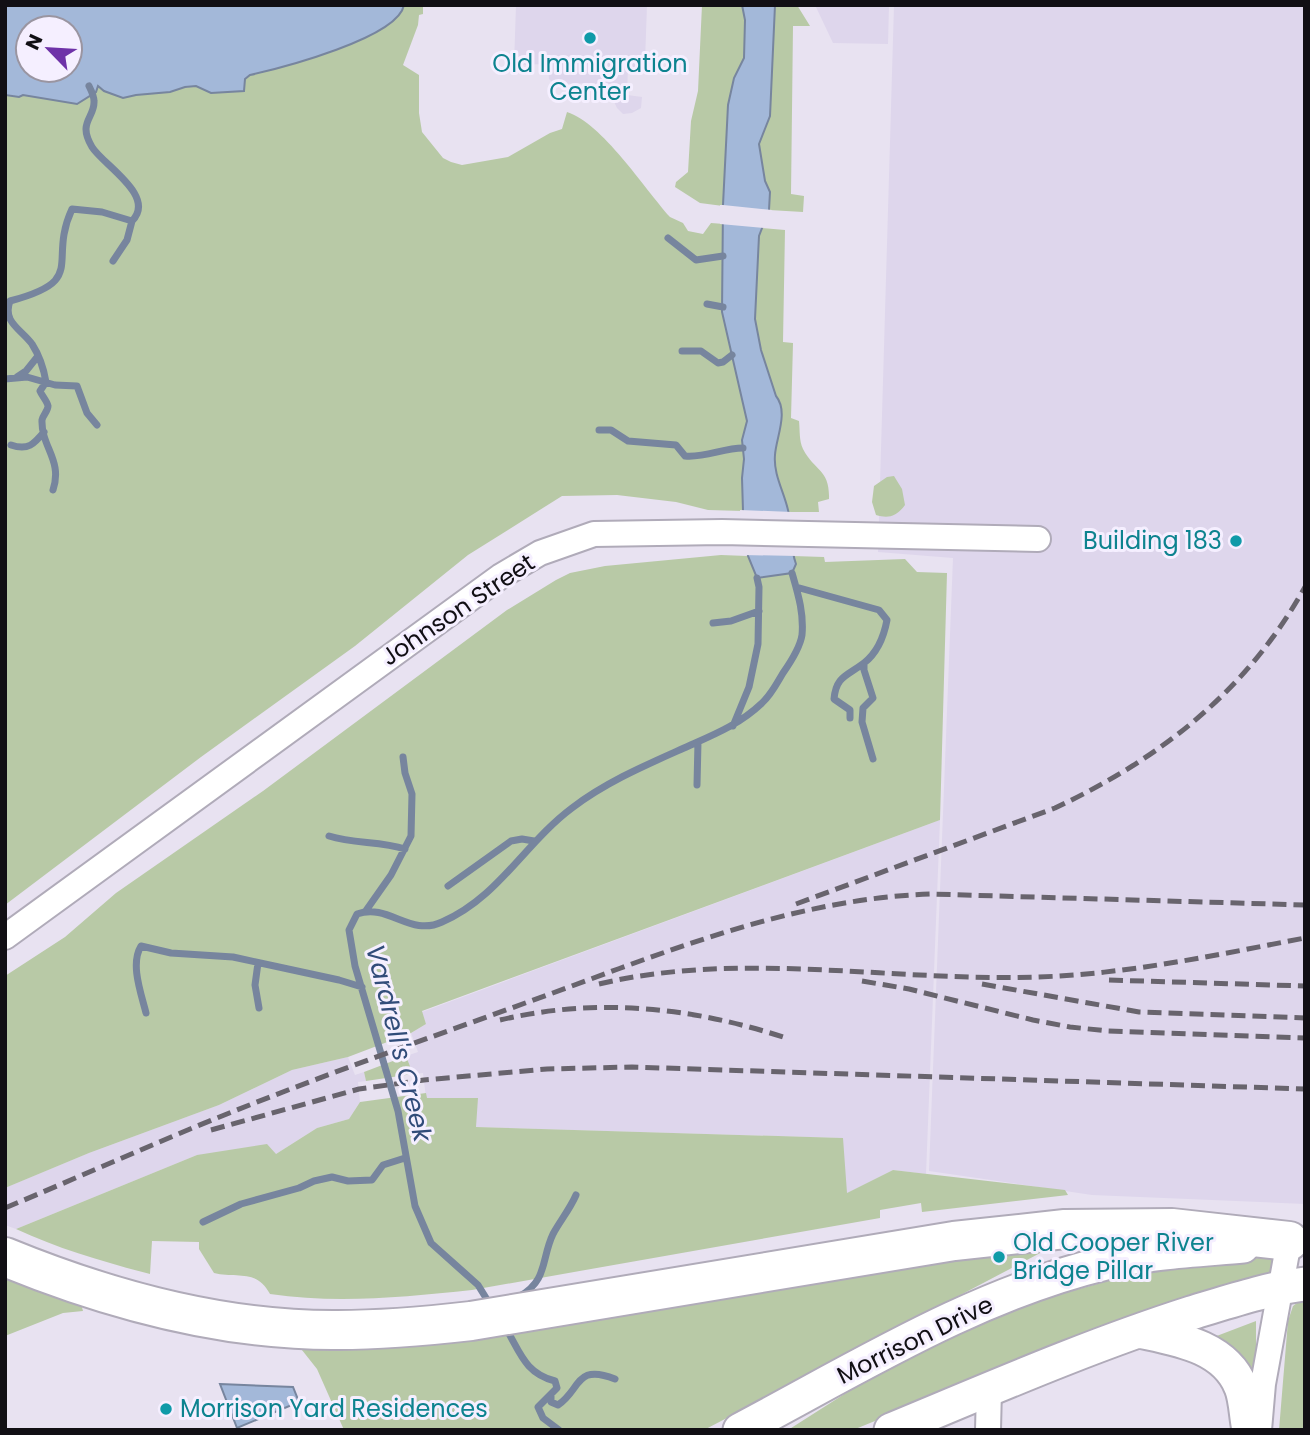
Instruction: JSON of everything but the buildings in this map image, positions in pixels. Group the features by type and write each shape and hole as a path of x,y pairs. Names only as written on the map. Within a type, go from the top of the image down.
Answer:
{"highway":[{"path":"5,1257 119,1297 202,1318 274,1327 337,1330 407,1328 471,1321 954,1241 1065,1228 1172,1228 1297,1241"}],"main road":[{"name":"Morrison Drive","path":"740,1430 892,1347 1031,1284 1108,1262 1297,1241"},
{"path":"891,1430 1137,1330 1293,1286"},
{"path":"1137,1330 1184,1340 1206,1349 1225,1364 1241,1387 1249,1430"}],"street":[{"name":"Johnson Street","path":"5,937 501,576 540,553 594,534 818,533 1038,540"},
{"path":"1259,1430 1263,1384 1293,1286 1297,1241"},
{"path":"988,1430 989,1390"}],"shaded area":[{"path":"516,5 647,5 645,62 639,68 628,67 627,95 642,97 641,108 623,114 609,91 601,86 593,83 552,82 549,79 548,64 514,65"},
{"path":"815,5 889,5 888,44 833,43"},
{"path":"894,5 1305,5 1305,1204 1092,1195 929,1171 953,558 878,552"},
{"path":"940,820 926,1174 893,1170 846,1194 842,1138 475,1127 426,1098 423,1073 413,1074 406,1056 418,1052 411,1033 426,1024 422,1012"},
{"path":"348,1057 355,1075 364,1072 366,1081 358,1082 360,1102 349,1119 317,1128 276,1154 197,1155 16,1229 5,1225 5,1188 89,1153 219,1105 292,1070"}],"green space":[{"path":"404,5 423,5 423,14 419,15 403,65 419,75 422,132 443,158 462,165 508,157 562,129 567,112 580,118 608,142 670,217 683,223 688,231 703,234 711,223 724,224 723,206 700,203 675,187 676,182 688,172 691,121 698,91 702,5 797,5 810,26 793,26 791,194 804,196 803,212 769,210 762,228 785,230 783,342 793,343 791,418 799,421 802,446 824,476 829,489 829,499 818,502 819,512 789,512 793,556 824,557 825,562 905,559 917,572 947,573 940,820 422,1011 426,1024 411,1033 348,1057 292,1070 219,1105 89,1153 5,1188 5,976 65,937 116,893 263,791 507,610 556,580 570,573 605,566 721,555 747,556 743,511 708,510 676,502 617,495 562,496 468,555 355,646 201,757 5,905 5,95 23,95 77,104 96,92 98,85 136,95 196,86 211,93 243,91 245,78 250,75 286,66 361,40 397,17"},
{"path":"894,476 902,489 905,505 892,516 876,515 872,502 874,486 887,477"},
{"path":"406,1056 413,1074 366,1081 364,1072"},
{"path":"426,1093 427,1098 478,1098 476,1127 843,1138 847,1193 893,1170 1065,1190 1068,1195 922,1212 921,1203 880,1210 880,1218 472,1290 371,1298 320,1299 270,1294 265,1286 252,1278 214,1273 199,1249 199,1242 152,1241 150,1274 49,1243 16,1229 197,1155 267,1144 276,1154 317,1128 349,1119 360,1102"},
{"path":"1044,1251 704,1430 344,1430 317,1369 298,1345 855,1270"},
{"path":"1272,1258 1274,1275 1211,1290 1135,1314 853,1430 788,1430 868,1379 982,1316 1126,1276 1174,1267"},
{"path":"5,1276 81,1304 83,1311 63,1313 5,1336"},
{"path":"1305,1297 1305,1430 1279,1430 1288,1321 1293,1306"},
{"path":"1256,1321 1256,1391 1214,1337"}],"water":[{"path":"5,5 404,5 397,17 361,40 286,66 250,75 245,79 244,91 211,93 196,86 123,98 98,86 96,92 77,104 23,95 5,95"},
{"path":"742,5 775,5 770,116 759,144 765,181 770,192 769,210 759,236 755,319 761,350 780,402 782,417 775,463 790,521 796,564 792,573 757,578 748,556 743,511 742,440 747,421 722,312 723,205 728,105 734,78 744,58 745,20"},
{"path":"220,1384 293,1387 299,1402 237,1428"}],"pier":[{"path":"720,205 772,210 765,228 720,224"},
{"path":"740,510 792,512 797,556 744,555"}],"waterway":[{"path":"53,490 54,462 42,420 48,406 40,391 46,382 44,373 32,344 14,325 8,308 10,301 34,293 50,285 58,277 65,228 72,209 102,212 132,221 138,211 138,201 133,191 98,154 88,139 86,126 94,107 89,86"},
{"path":"113,261 127,240 132,221"},
{"path":"668,238 696,260 723,256"},
{"path":"707,304 723,307"},
{"path":"682,351 701,351 718,363 732,355"},
{"path":"17,377 26,371 38,356"},
{"path":"5,379 27,377 55,385 77,386 87,413 97,425"},
{"path":"599,430 611,430 628,441 676,445 685,456 743,448"},
{"path":"11,445 30,445 44,432"},
{"name":"Vardrell's Creek","path":"491,1306 478,1285 431,1243 415,1206 398,1111 355,966 349,930 357,914 369,912 420,926 430,926 462,912 495,885 555,822 598,790 725,729 753,711 771,693 801,640 801,611 792,573"},
{"name":"Vardrell's Creek","path":"733,726 749,687 758,644 757,578"},
{"path":"796,587 879,610 887,620 882,638 873,654 843,677 835,691 834,699 850,710 850,718"},
{"path":"713,623 731,621 759,611"},
{"path":"864,663 873,698 863,708 862,722 873,759"},
{"path":"697,785 698,742"},
{"path":"365,912 391,875 411,836 412,794 403,757"},
{"path":"329,836 405,849"},
{"path":"448,886 511,841 534,841"},
{"path":"146,1013 136,970 141,946 171,953 233,957 362,987"},
{"path":"258,963 255,985 259,1008"},
{"path":"203,1222 241,1204 299,1188 314,1181 332,1177 348,1181 372,1180 383,1165 405,1158"},
{"path":"520,1296 529,1290 540,1276 549,1243 576,1195"},
{"name":"Vardrell's Creek","path":"505,1327 530,1367 536,1373 555,1381 557,1388 538,1407 543,1418 559,1430"},
{"path":"551,1396 551,1402 558,1405 580,1380 592,1374 615,1379"}],"railway":[{"path":"796,904 1055,808 1131,767 1198,718 1228,689 1282,624 1305,587"},
{"path":"5,1208 316,1079 676,948 725,932 826,906 930,894 1305,905"},
{"path":"599,984 653,974 707,969 762,968 983,977 1072,975 1172,963 1305,938"},
{"path":"1109,980 1305,986"},
{"path":"862,981 909,989 1070,1027 1108,1031 1305,1038"},
{"path":"982,984 1139,1012 1305,1018"},
{"path":"500,1020 572,1009 644,1009 715,1019 786,1038"},
{"path":"211,1130 359,1089 547,1069 632,1067 1305,1089"}],"place":[{"name":"Old Immigration Center","path":"590,38"},
{"name":"Building 183","path":"1236,541"},
{"name":"Old Cooper River Bridge Pillar","path":"999,1257"},
{"name":"Morrison Yard Residences","path":"166,1409"}]}
